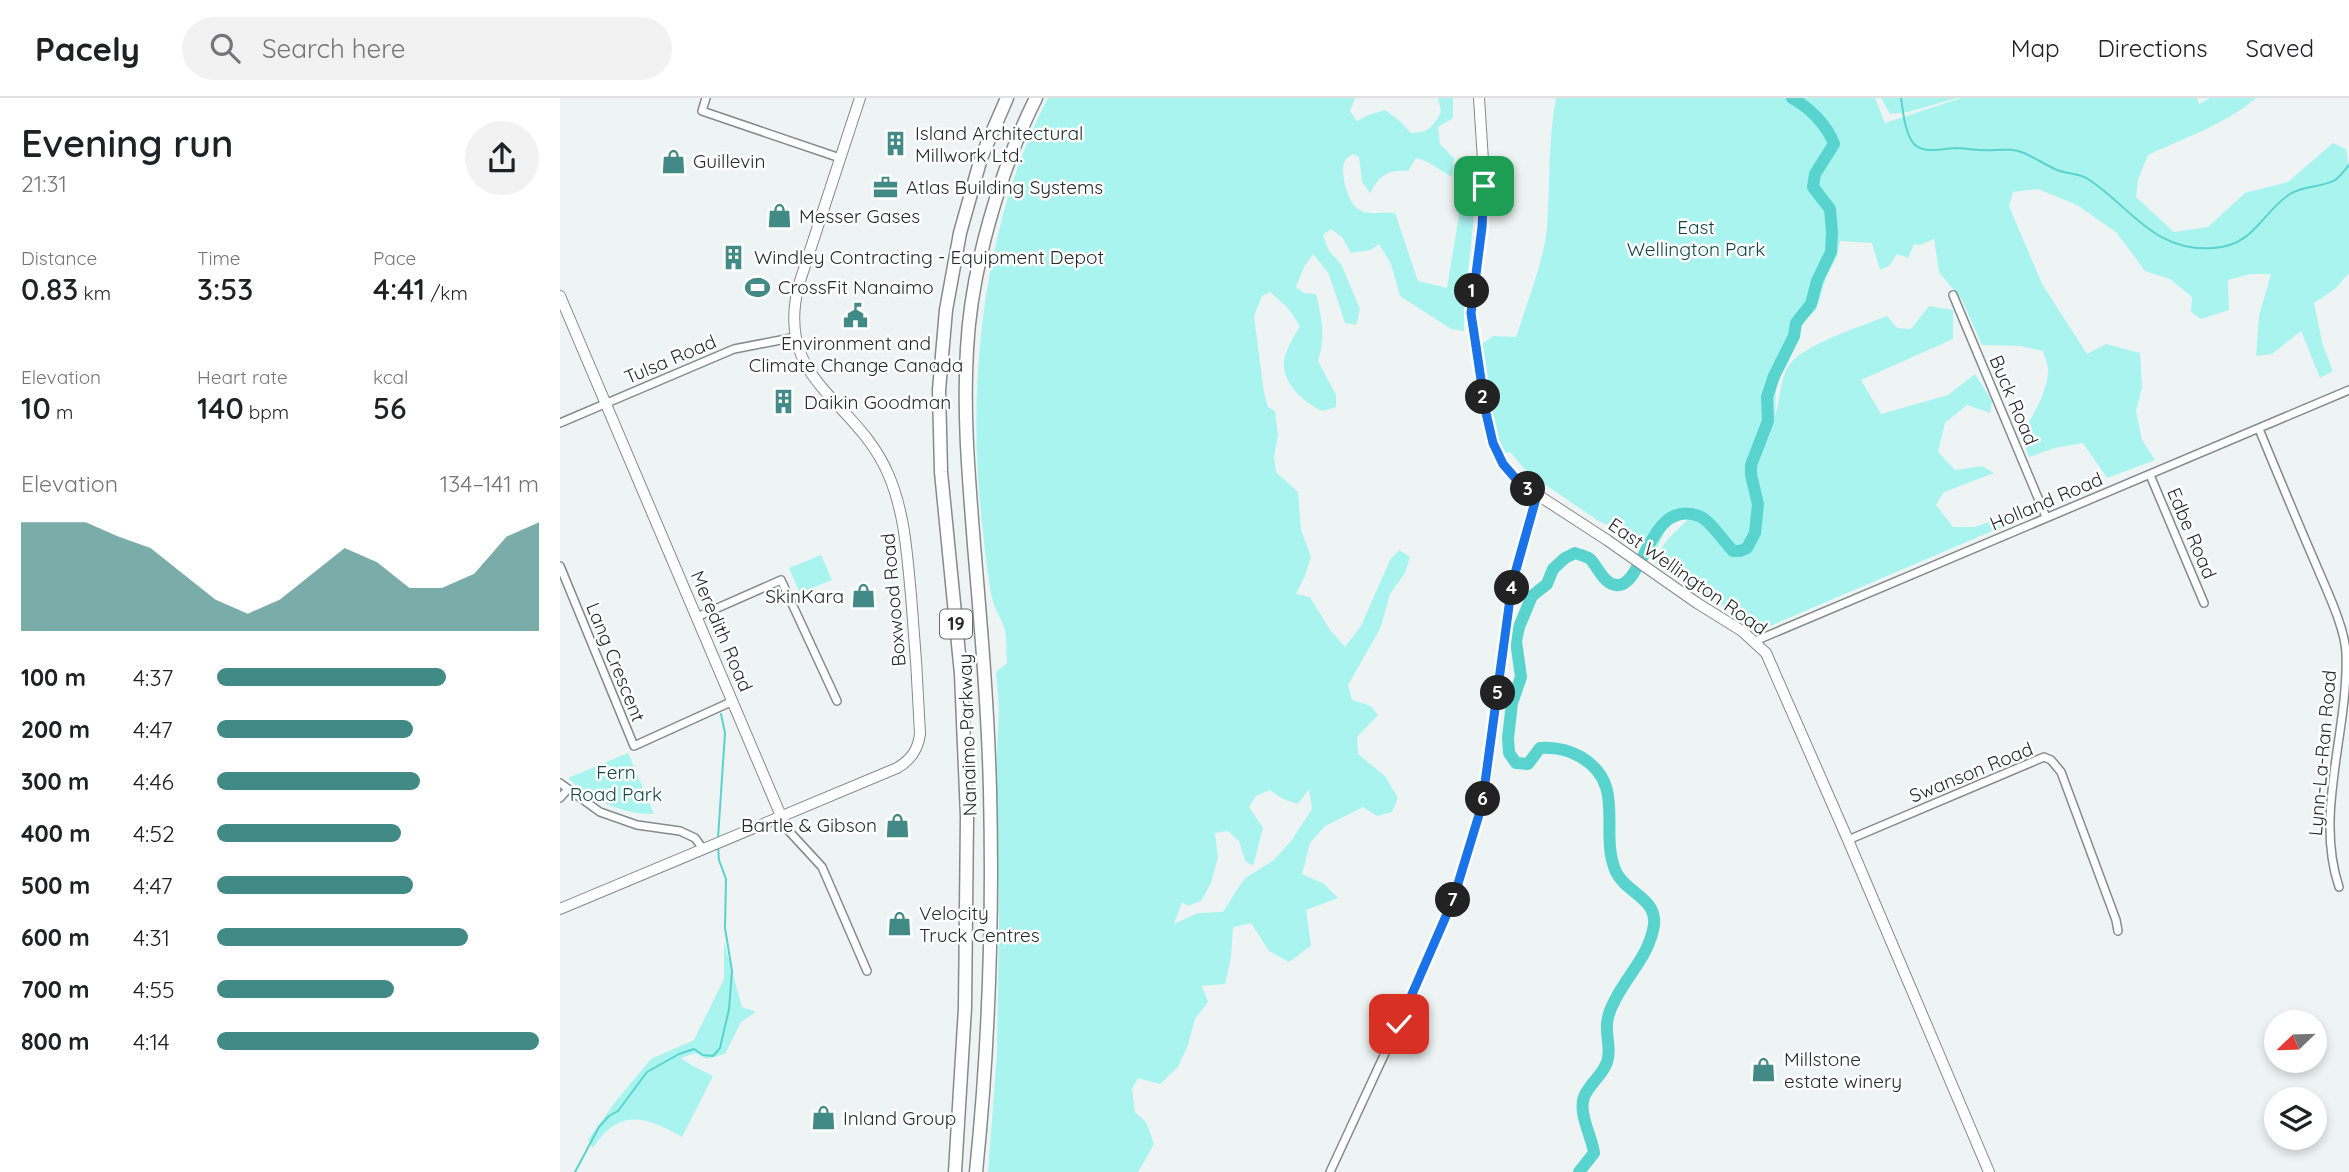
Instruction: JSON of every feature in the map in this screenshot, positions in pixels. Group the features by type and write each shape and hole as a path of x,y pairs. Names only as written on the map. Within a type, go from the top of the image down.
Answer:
{"highway":[{"name":"Nanaimo Parkway","path":"955,1172 967,961 967,828 961,674 941,472 939,390 946,310 960,233 981,158 1007,98"},
{"name":"Nanaimo Parkway","path":"976,1172 988,976 990,790 983,652 965,429 967,347 974,286 1000,184 1020,130 1036,98"},
{"path":"947,1172 960,996 967,961"},
{"path":"982,1172 992,1013 988,976"}],"street":[{"path":"706,98 702,111 840,158"},
{"name":"Boxwood Road","path":"560,909 903,764 915,752 920,733 908,565 899,505 888,473 874,448 856,423 809,372 801,357 794,317 796,296 860,98"},
{"name":"East Wellington Road","path":"1479,98 1484,193 1480,242 1471,297 1473,331 1493,443 1506,468 1516,479 1755,641 1770,660 1989,1172"},
{"name":"Buck Road","path":"1953,295 2046,517"},
{"name":"Meredith Road","path":"560,296 781,816 787,829 822,867 867,971"},
{"name":"Tulsa Road","path":"560,423 734,349 796,337"},
{"name":"Holland Road","path":"1755,641 2349,390"},
{"name":"Lynn-La-Ran Road","path":"2259,429 2332,604 2346,649 2347,690 2330,819 2330,849 2339,887"},
{"name":"Edbe Road","path":"2150,475 2204,603"},
{"path":"1330,1172 1453,900 1471,844 1488,774 1512,584 1537,495"},
{"name":"Lang Crescent","path":"560,566 634,746 733,701"},
{"path":"697,617 781,580 837,701"},
{"name":"Swanson Road","path":"1848,840 2044,757 2051,760 2061,772 2118,931"},
{"path":"560,783 600,812 637,825 680,831 695,838 703,849"},
{"path":"560,798 568,789"}],"green space":[{"path":"1048,98 1355,98 1350,111 1357,121 1385,110 1411,133 1422,132 1435,122 1441,112 1438,98 1453,98 1453,118 1438,127 1440,144 1454,158 1452,177 1430,163 1416,158 1408,171 1395,171 1385,175 1370,193 1362,182 1359,157 1353,154 1343,166 1345,186 1350,200 1361,211 1395,213 1418,281 1447,288 1460,209 1469,198 1474,200 1464,331 1451,329 1400,296 1391,264 1379,244 1371,250 1351,253 1342,237 1331,229 1323,235 1329,251 1341,264 1360,309 1356,325 1345,323 1329,274 1313,254 1296,287 1304,293 1316,294 1322,328 1318,361 1336,395 1336,407 1323,411 1316,407 1294,390 1285,374 1285,356 1300,326 1287,307 1270,292 1262,296 1254,316 1264,393 1268,407 1275,411 1278,435 1274,457 1276,472 1298,492 1301,530 1311,557 1296,594 1310,597 1330,630 1345,647 1361,626 1390,560 1399,550 1410,557 1405,573 1390,594 1380,629 1348,685 1352,700 1371,706 1378,715 1357,737 1358,754 1385,776 1398,798 1392,812 1377,816 1363,807 1325,826 1310,843 1302,874 1324,884 1338,898 1306,910 1311,946 1289,962 1269,951 1251,923 1233,927 1231,957 1225,984 1202,986 1208,1002 1195,1019 1178,1067 1160,1084 1138,1078 1132,1089 1135,1112 1146,1122 1154,1144 1138,1172 988,1172 997,1054 999,917 996,775 999,708 996,672 1007,663 1005,631 993,602 986,562 976,416 985,305 994,250 1008,197 1026,146","holes":["1309,789 1312,809 1291,841 1274,860 1244,879 1223,912 1198,913 1174,924 1182,902 1188,906 1201,901 1211,883 1218,857 1215,833 1228,831 1239,841 1245,861 1253,866 1263,828 1249,807 1256,796 1270,790 1283,799 1298,804"]},
{"name":"East Wellington Park","path":"1556,98 1875,98 1885,123 1961,98 2197,98 2199,104 2210,98 2256,98 2218,123 2148,155 2138,180 2136,197 2174,232 2208,227 2245,193 2288,182 2333,143 2346,149 2349,165 2349,273 2335,289 2314,303 2323,346 2333,371 2320,378 2301,331 2272,354 2256,356 2259,316 2271,274 2250,274 2228,280 2229,310 2201,319 2191,312 2192,297 2170,279 2145,271 2116,232 2077,205 2038,189 2013,192 2009,206 2042,284 2087,354 2106,344 2140,353 2142,388 2136,411 2142,440 2155,460 2107,478 2083,443 2054,448 2029,457 2020,434 2035,412 2046,384 2048,367 2043,351 2020,346 1982,345 1962,300 1939,272 1934,239 1920,245 1914,244 1908,258 1897,254 1889,266 1880,270 1872,243 1840,241 1816,310 1794,332 1789,360 1776,385 1775,415 1786,370 1808,349 1887,316 1897,328 1911,329 1929,306 1953,310 1953,339 1861,380 1881,414 1948,395 1975,374 1992,401 1990,413 1967,405 1945,423 1938,452 1955,470 1982,466 1994,473 1944,492 1936,505 1953,527 1975,527 2025,509 2025,517 1756,632 1737,614 1653,561 1667,540 1692,515 1667,526 1655,553 1617,528 1600,522 1528,473 1510,452 1503,454 1492,422 1482,344 1493,336 1516,337 1539,268 1547,228 1550,146"},
{"path":"1881,98 1957,98 1908,112 1890,114"},
{"path":"821,555 832,580 800,593 789,568"},
{"name":"Fern Road Park","path":"628,753 654,814 619,809 586,793 568,778"},
{"path":"724,942 742,1007 756,1012 741,1022 725,1054 707,1059 695,1053 681,1058 713,1076 682,1137 656,1124 623,1121 603,1135 593,1148 588,1140 651,1059 694,1040 724,979"}],"waterway":[{"path":"1579,1172 1594,1153 1584,1118 1584,1097 1607,1062 1609,1014 1648,946 1654,916 1646,902 1616,872 1611,856 1608,795 1604,781 1595,768 1581,757 1561,749 1540,748 1528,764 1516,763 1509,753 1512,703 1521,677 1516,641 1532,596 1547,584 1553,569 1575,553 1590,559 1605,578 1616,585 1626,582 1634,573 1649,545 1668,519 1682,514 1699,516 1712,526 1733,551 1747,548 1755,533 1758,504 1751,465 1768,421 1767,397 1794,336 1796,323 1811,304 1817,281 1831,252 1830,209 1813,187 1815,174 1834,144 1817,118 1792,98"},
{"path":"1901,98 1908,134 1918,147 1934,150 1955,148 2019,151 2057,170 2088,179 2159,236 2193,248 2228,246 2239,241 2290,194 2335,180 2349,165"},
{"path":"718,838 725,733 721,714"},
{"path":"575,1172 599,1127 618,1111 647,1072 679,1054 694,1049 703,1055 713,1056 720,1048 729,1009 732,971 725,928 726,879 719,860 718,846"}],"place":[{"name":"Island Architectural Millwork Ltd.","path":"895,144"},
{"name":"Guillevin","path":"673,161"},
{"name":"Atlas Building Systems","path":"886,187"},
{"name":"Messer Gases","path":"779,216"},
{"name":"Windley Contracting - Equipment Depot","path":"734,257"},
{"name":"CrossFit Nanaimo","path":"758,287"},
{"name":"Environment and Climate Change Canada","path":"856,315"},
{"name":"Daikin Goodman","path":"784,402"},
{"name":"SkinKara","path":"864,596"},
{"name":"Bartle & Gibson","path":"897,825"},
{"name":"Velocity Truck Centres","path":"899,924"},
{"name":"Millstone estate winery","path":"1764,1070"},
{"name":"Inland Group","path":"823,1118"}],"route":[{"path":"1399,1024 1453,900 1482,805 1512,584 1537,495 1516,479 1503,464 1493,443 1486,413 1471,313 1482,227 1484,186"}]}
